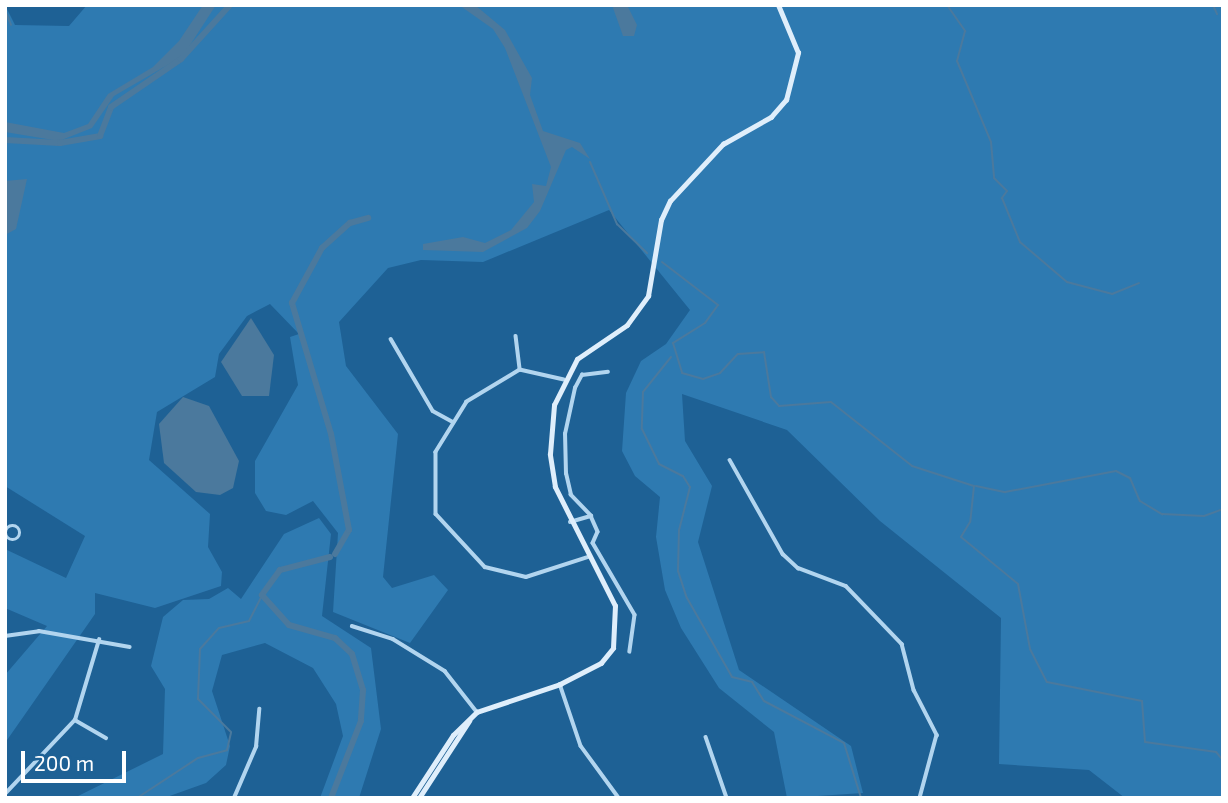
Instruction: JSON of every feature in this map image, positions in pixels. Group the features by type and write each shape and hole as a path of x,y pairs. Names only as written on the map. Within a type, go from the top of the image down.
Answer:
{"street":[{"path":"412,798 478,712 560,684 608,656 618,632 615,606 569,522 550,454 564,380 584,353 615,335 642,307 670,201 723,144 771,117 786,100 798,53 778,5"},
{"path":"516,336 520,370"},
{"path":"391,340 433,411 453,422"},
{"path":"564,380 520,370 473,397 453,422 434,474 436,514 454,540 485,567 526,577 587,557"},
{"path":"608,372 582,375 565,434 568,486 591,516 598,532 593,542 635,615 630,652"},
{"path":"730,460 783,554 798,568 846,586 902,644 914,690 937,735 920,798"},
{"path":"569,522 591,516"},
{"path":"7,526 19,528 18,539 9,539 7,526"},
{"path":"352,626 393,639 445,671 478,712"},
{"path":"5,636 39,631 99,640 130,648"},
{"path":"5,794 75,720 99,640"},
{"path":"560,684 581,746 619,798"},
{"path":"234,798 256,747 259,709"},
{"path":"75,720 106,738"},
{"path":"706,737 727,798"},
{"path":"419,798 447,749"}],"shaded area":[{"path":"5,5 15,25 69,26 87,5 1223,5 1223,798 1125,798 1089,770 999,764 1001,618 880,521 787,430 682,394 685,441 712,486 698,542 739,670 851,746 863,793 787,798 774,732 719,688 681,628 665,590 656,537 660,497 635,476 622,451 626,393 641,361 666,344 690,310 609,210 483,262 421,260 388,268 339,322 346,366 398,434 383,577 392,588 434,575 448,590 410,643 333,612 338,533 313,501 286,515 266,511 255,493 255,461 298,385 290,337 299,334 270,304 247,316 219,354 215,377 157,412 149,460 210,514 208,547 222,572 221,586 155,608 95,593 95,614 5,743 5,675 47,626 5,608 5,549 66,578 85,536 5,486"},
{"path":"203,5 216,5 183,56 114,96 92,128 59,141 5,132 5,122 64,133 88,124 108,94 153,67 179,41"},
{"path":"459,5 475,5 505,30 532,78 530,95 543,131 580,143 590,159 572,147 566,150 540,211 527,228 483,252 423,250 423,244 463,237 485,243 511,230 534,202 532,184 546,186 551,167 505,48 493,29"},
{"path":"612,5 627,5 637,25 634,36 623,36"},
{"path":"27,179 16,229 5,235 5,181"},
{"path":"251,318 274,355 269,396 242,396 221,362"},
{"path":"183,397 209,406 239,461 233,488 220,495 196,492 164,463 159,424"},
{"path":"319,518 331,534 322,616 371,648 381,729 359,798 320,798 343,736 336,704 313,668 265,643 222,655 212,691 230,746 226,765 206,783 164,798 74,798 163,754 165,689 151,666 163,617 183,600 209,599 228,588 241,599 284,534"}],"waterway":[{"path":"5,140 60,143 100,136 111,107 181,59 230,5"},
{"path":"947,5 965,31 957,61 991,142 994,178 1007,191 1002,198 1020,242 1067,282 1112,294 1139,283"},
{"path":"1213,5 1217,14"},
{"path":"5,10 11,25"},
{"path":"590,162 617,224 647,253"},
{"path":"335,554 349,530 331,434 292,303 322,248 350,223 368,218"},
{"path":"662,262 718,305 705,323 673,343 682,373 703,379 720,373 738,354 764,352 771,397 779,406 831,402 912,466 974,486 970,522 961,537 1018,584 1030,649 1047,682 1142,701 1145,742 1216,752 1223,760"},
{"path":"671,357 643,392 642,429 659,464 683,476 690,487 679,530 678,571 687,598 732,677 752,682 764,701 844,743 861,798"},
{"path":"976,486 1005,492 1116,471 1130,478 1140,501 1162,514 1204,516 1223,509"},
{"path":"330,557 280,570 262,595 289,625 335,638 352,654 363,690 361,721 331,798"},
{"path":"137,798 198,758 227,750 231,732 198,699 200,649 219,628 249,621 262,595"}]}
